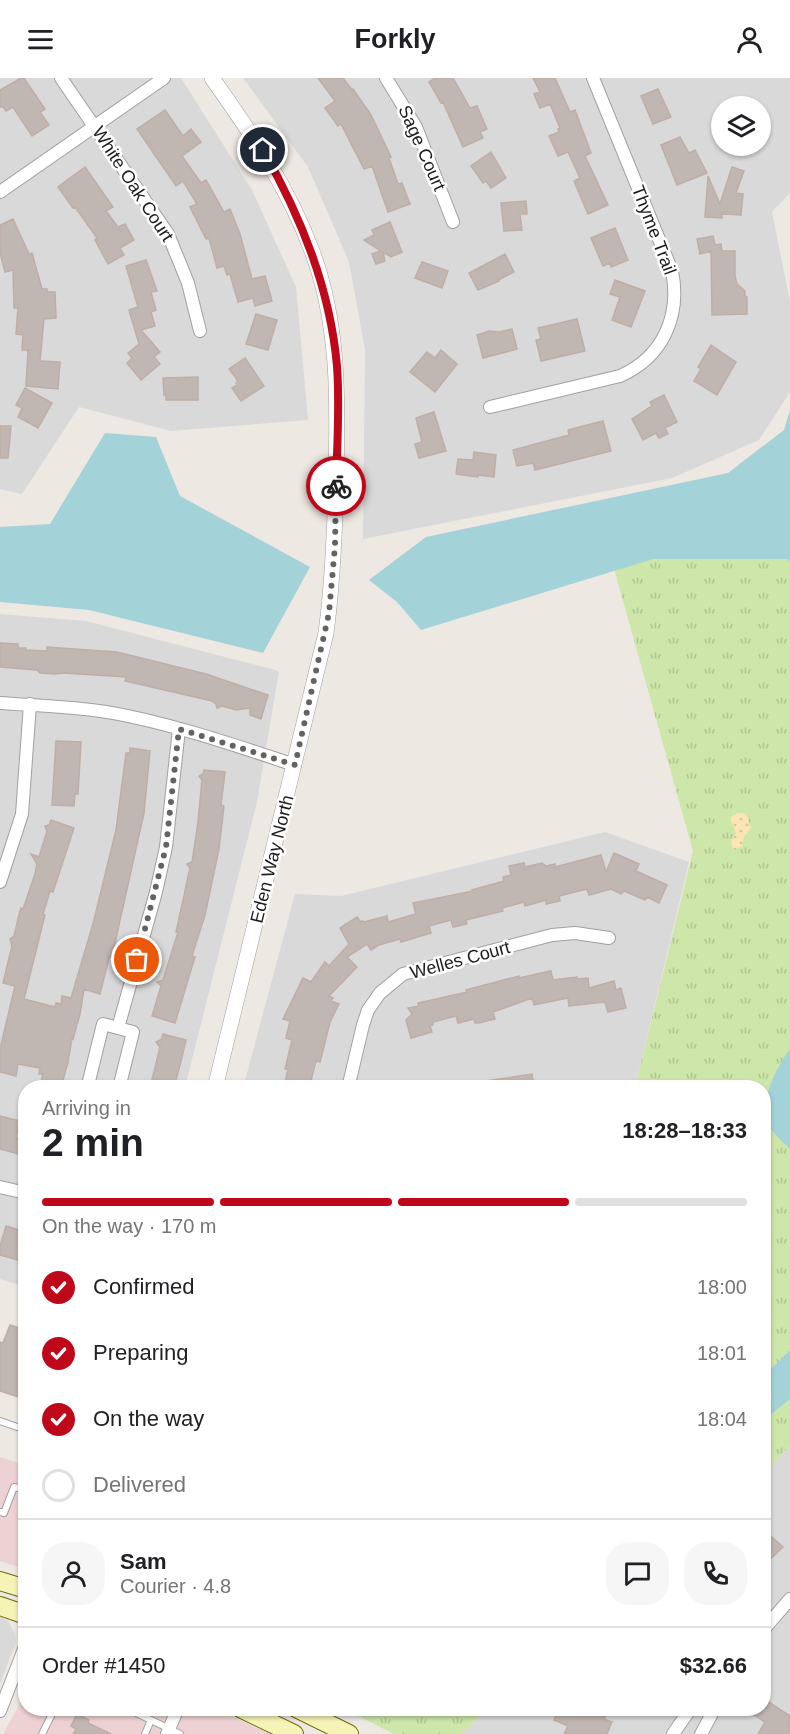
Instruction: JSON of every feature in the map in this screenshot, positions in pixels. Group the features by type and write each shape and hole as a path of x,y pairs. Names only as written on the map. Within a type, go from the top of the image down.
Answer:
{"main road":[{"path":"0,1581 18,1587"},
{"path":"0,1606 18,1612"},
{"path":"257,1716 294,1734"},
{"path":"312,1716 349,1734"}],"street":[{"name":"White Oak Court","path":"62,78 168,234 188,283 200,331"},
{"path":"0,192 164,78"},
{"name":"Eden Way North","path":"212,78 263,150 282,185 312,252 322,282 334,341 338,411 334,559 326,633 217,1080"},
{"name":"Sage Court","path":"386,78 416,127 453,222"},
{"name":"Thyme Trail","path":"490,407 620,376 634,370 650,357 669,330 675,295 672,271 593,78"},
{"path":"0,703 88,709 127,716 179,729 295,765"},
{"path":"0,882 22,814 30,704"},
{"path":"118,1028 156,892 166,847 179,729"},
{"name":"Welles Court","path":"350,1080 368,1010 380,993 403,974 552,935 575,933 609,938"},
{"path":"89,1080 103,1024 133,1032 121,1080"},
{"path":"0,1187 18,1191"},
{"path":"771,1621 790,1599"},
{"path":"0,1711 18,1665"},
{"path":"172,1732 176,1716"},
{"path":"673,1734 685,1716"},
{"path":"701,1734 711,1716"}],"lane":[{"path":"0,1421 18,1427"},
{"path":"0,1512 4,1513 14,1486 18,1487"},
{"path":"42,1734 50,1716"},
{"path":"143,1716 172,1732"},
{"path":"145,1734 151,1720"}],"shaded area":[{"path":"0,78 181,78 252,190 296,287 308,420 171,431 79,407 22,494 0,489"},
{"path":"243,78 790,78 790,193 772,212 790,302 790,392 759,440 672,478 363,539 365,350 349,262 308,167"},
{"path":"0,614 86,621 279,671 257,802 187,1080 18,1080 18,1285 0,1279"},
{"path":"605,832 689,862 637,1080 245,1080 295,894 341,896"},
{"path":"790,1445 790,1734 461,1734 480,1716 771,1716 771,1467"},
{"path":"0,1457 18,1463 18,1567 0,1561"},
{"path":"0,1617 8,1621 15,1634 16,1642 0,1684"},
{"path":"18,1706 18,1716 231,1716 271,1734 3,1734"}],"green space":[{"path":"790,490 790,1445 771,1467 771,1080 637,1080 693,851 606,540"},
{"path":"358,1716 480,1716 461,1734 394,1734"}],"sand":[{"path":"736,813 744,813 747,816 751,828 744,837 742,847 733,850 731,842 736,833 730,818"}],"water":[{"path":"790,410 790,562 787,559 653,559 421,630 397,602 369,580 426,537 728,473 784,430"},
{"path":"105,433 156,437 180,496 310,567 263,653 89,610 0,602 0,527 50,524"},
{"path":"790,1049 790,1149 771,1128 771,1083"},
{"path":"790,1350 790,1399 771,1414 771,1369"}],"building":[{"path":"24,78 45,109 40,112 49,125 32,136 13,107 6,111 0,107 0,90"},
{"path":"318,78 343,78 353,89 371,115 391,157 389,158 398,184 402,183 410,204 388,212 372,166 364,169 341,124 338,126 325,108 335,101"},
{"path":"435,78 453,78 470,108 477,106 487,129 480,132 483,138 463,147 443,102 441,103 429,82"},
{"path":"533,78 555,78 570,112 575,110 591,153 585,156 608,205 588,214 574,181 580,178 568,152 558,156 549,136 559,132 560,128 550,104 540,108 534,94 540,92"},
{"path":"658,89 671,117 653,124 641,96"},
{"path":"165,110 183,136 191,129 201,142 182,156 201,183 206,180 224,212 230,209 240,234 252,279 265,276 272,301 255,306 253,298 238,302 230,274 227,275 224,266 217,268 209,238 206,239 190,207 197,204 183,181 176,186 137,129"},
{"path":"680,137 689,153 695,150 707,173 677,185 661,145"},
{"path":"491,152 506,178 491,188 486,181 483,183 471,166"},
{"path":"85,167 113,207 106,211 118,227 125,224 134,240 120,248 124,255 108,264 95,240 97,238 58,187"},
{"path":"732,167 744,171 736,193 743,194 741,215 722,214 722,218 705,217 708,176 720,204"},
{"path":"526,201 527,214 520,214 522,230 504,231 501,203"},
{"path":"13,219 29,254 32,253 42,289 55,292 56,318 44,319 40,361 60,362 58,389 26,386 28,350 22,350 23,335 16,334 18,308 14,308 13,270 5,272 0,253 0,225"},
{"path":"390,222 402,252 391,257 383,252 385,261 376,264 372,254 381,251 364,240 374,235 372,230"},
{"path":"615,228 628,260 611,267 610,263 603,266 591,238"},
{"path":"713,236 715,245 721,244 722,251 735,251 735,275 737,284 745,291 745,297 747,297 747,314 712,315 711,251 700,254 697,239"},
{"path":"505,254 514,272 478,290 469,273"},
{"path":"146,260 157,291 151,292 156,310 151,312 155,326 141,330 160,352 154,357 160,364 141,380 127,363 132,358 128,353 139,344 129,310 138,307 126,266"},
{"path":"422,262 448,271 442,288 415,278"},
{"path":"615,280 645,291 631,327 612,320 620,297 610,294"},
{"path":"256,314 277,320 268,350 246,344"},
{"path":"577,319 585,351 541,361 536,340 541,339 538,328"},
{"path":"512,329 517,349 483,358 477,335 489,331 499,332"},
{"path":"711,345 736,362 717,395 694,381 701,369 698,367"},
{"path":"441,350 457,364 435,392 410,372 427,352 435,358"},
{"path":"245,358 264,386 241,401 232,388 237,385 238,381 229,369"},
{"path":"198,377 198,400 166,400 163,378"},
{"path":"25,388 52,403 38,428 18,417 22,408 16,405"},
{"path":"664,395 677,422 665,428 668,434 659,438 656,433 643,440 632,419 652,406 650,402"},
{"path":"434,412 446,451 419,458 415,444 422,442 416,418"},
{"path":"603,421 611,451 535,470 533,463 517,466 513,450 569,435 568,430"},
{"path":"0,426 11,426 8,458 0,458"},
{"path":"474,452 496,455 494,477 456,474 458,459 473,460"},
{"path":"0,643 18,644 18,648 26,648 26,650 47,651 47,647 117,652 206,674 268,695 261,719 250,715 250,708 236,710 222,706 217,708 212,701 125,681 126,677 40,673 37,670 0,667"},
{"path":"56,741 81,742 78,794 75,794 74,806 52,805"},
{"path":"130,748 150,751 144,813 113,952 109,958 100,994 84,989 63,1080 42,1080 43,1074 39,1074 40,1068 18,1064 16,1076 0,1072 0,1049 15,986 3,983 12,946 10,939 14,936 21,908 23,909 35,874 37,864 31,854 39,857 47,831 45,826 49,825 51,820 74,828 53,892 50,891 43,914 45,915 24,999 55,1007 56,1003 61,1004 62,996 71,998 93,924 116,830 126,753 130,753"},
{"path":"204,770 225,772 221,805 224,806 219,849 205,915 175,1023 152,1016 161,986 157,982 163,980 178,932 176,932 190,868 187,864 192,862 198,822 202,780 199,776"},
{"path":"614,853 639,864 636,871 667,885 659,903 647,897 645,900 624,891 621,894 611,889 589,895 587,889 559,896 560,901 546,904 546,900 525,906 524,902 502,908 503,911 466,920 467,924 453,927 451,920 429,926 431,933 401,942 400,939 379,945 371,950 367,944 347,957 357,967 329,996 333,998 331,1001 339,1004 330,1022 320,1062 316,1061 311,1080 286,1080 288,1069 285,1069 292,1040 286,1038 290,1021 283,1019 303,978 311,982 325,962 329,966 349,944 340,928 357,917 364,922 387,916 388,922 416,914 413,903 473,891 504,881 503,877 511,875 509,866 524,863 525,867 542,863 546,866 555,864 555,867 601,855 606,872"},
{"path":"551,971 553,980 588,978 589,988 614,981 616,990 621,988 626,1008 608,1012 605,1002 569,1006 568,998 534,1005 532,998 493,1012 495,1019 475,1023 474,1019 458,1023 456,1016 433,1022 430,1026 432,1032 411,1038 406,1020 412,1014 408,1008 419,1006 418,1003 467,992 466,990 519,976 519,978"},
{"path":"163,1034 186,1040 176,1080 152,1080 160,1047 156,1042 162,1039"},
{"path":"532,1074 533,1080 493,1080"},
{"path":"0,1116 18,1120 16,1138 18,1139 18,1154 0,1149"},
{"path":"6,1226 18,1230 18,1260 0,1255 0,1246"},
{"path":"10,1325 18,1328 18,1397 0,1391 0,1342 3,1343"},
{"path":"771,1536 783,1547 771,1558"},
{"path":"771,1704 790,1716 790,1734 758,1734 765,1722 756,1716 771,1716"},
{"path":"76,1716 81,1716 89,1720 88,1723 111,1734 73,1734 76,1729 71,1726"},
{"path":"556,1716 606,1716 604,1719 612,1722 607,1734 564,1734 568,1726 554,1720"}],"way so far":[{"path":"137,960 166,847 179,729 295,765 329,613 335,546 336,486"}],"route":[{"path":"263,150 297,214 322,282 334,341 337,369 336,486"}]}
